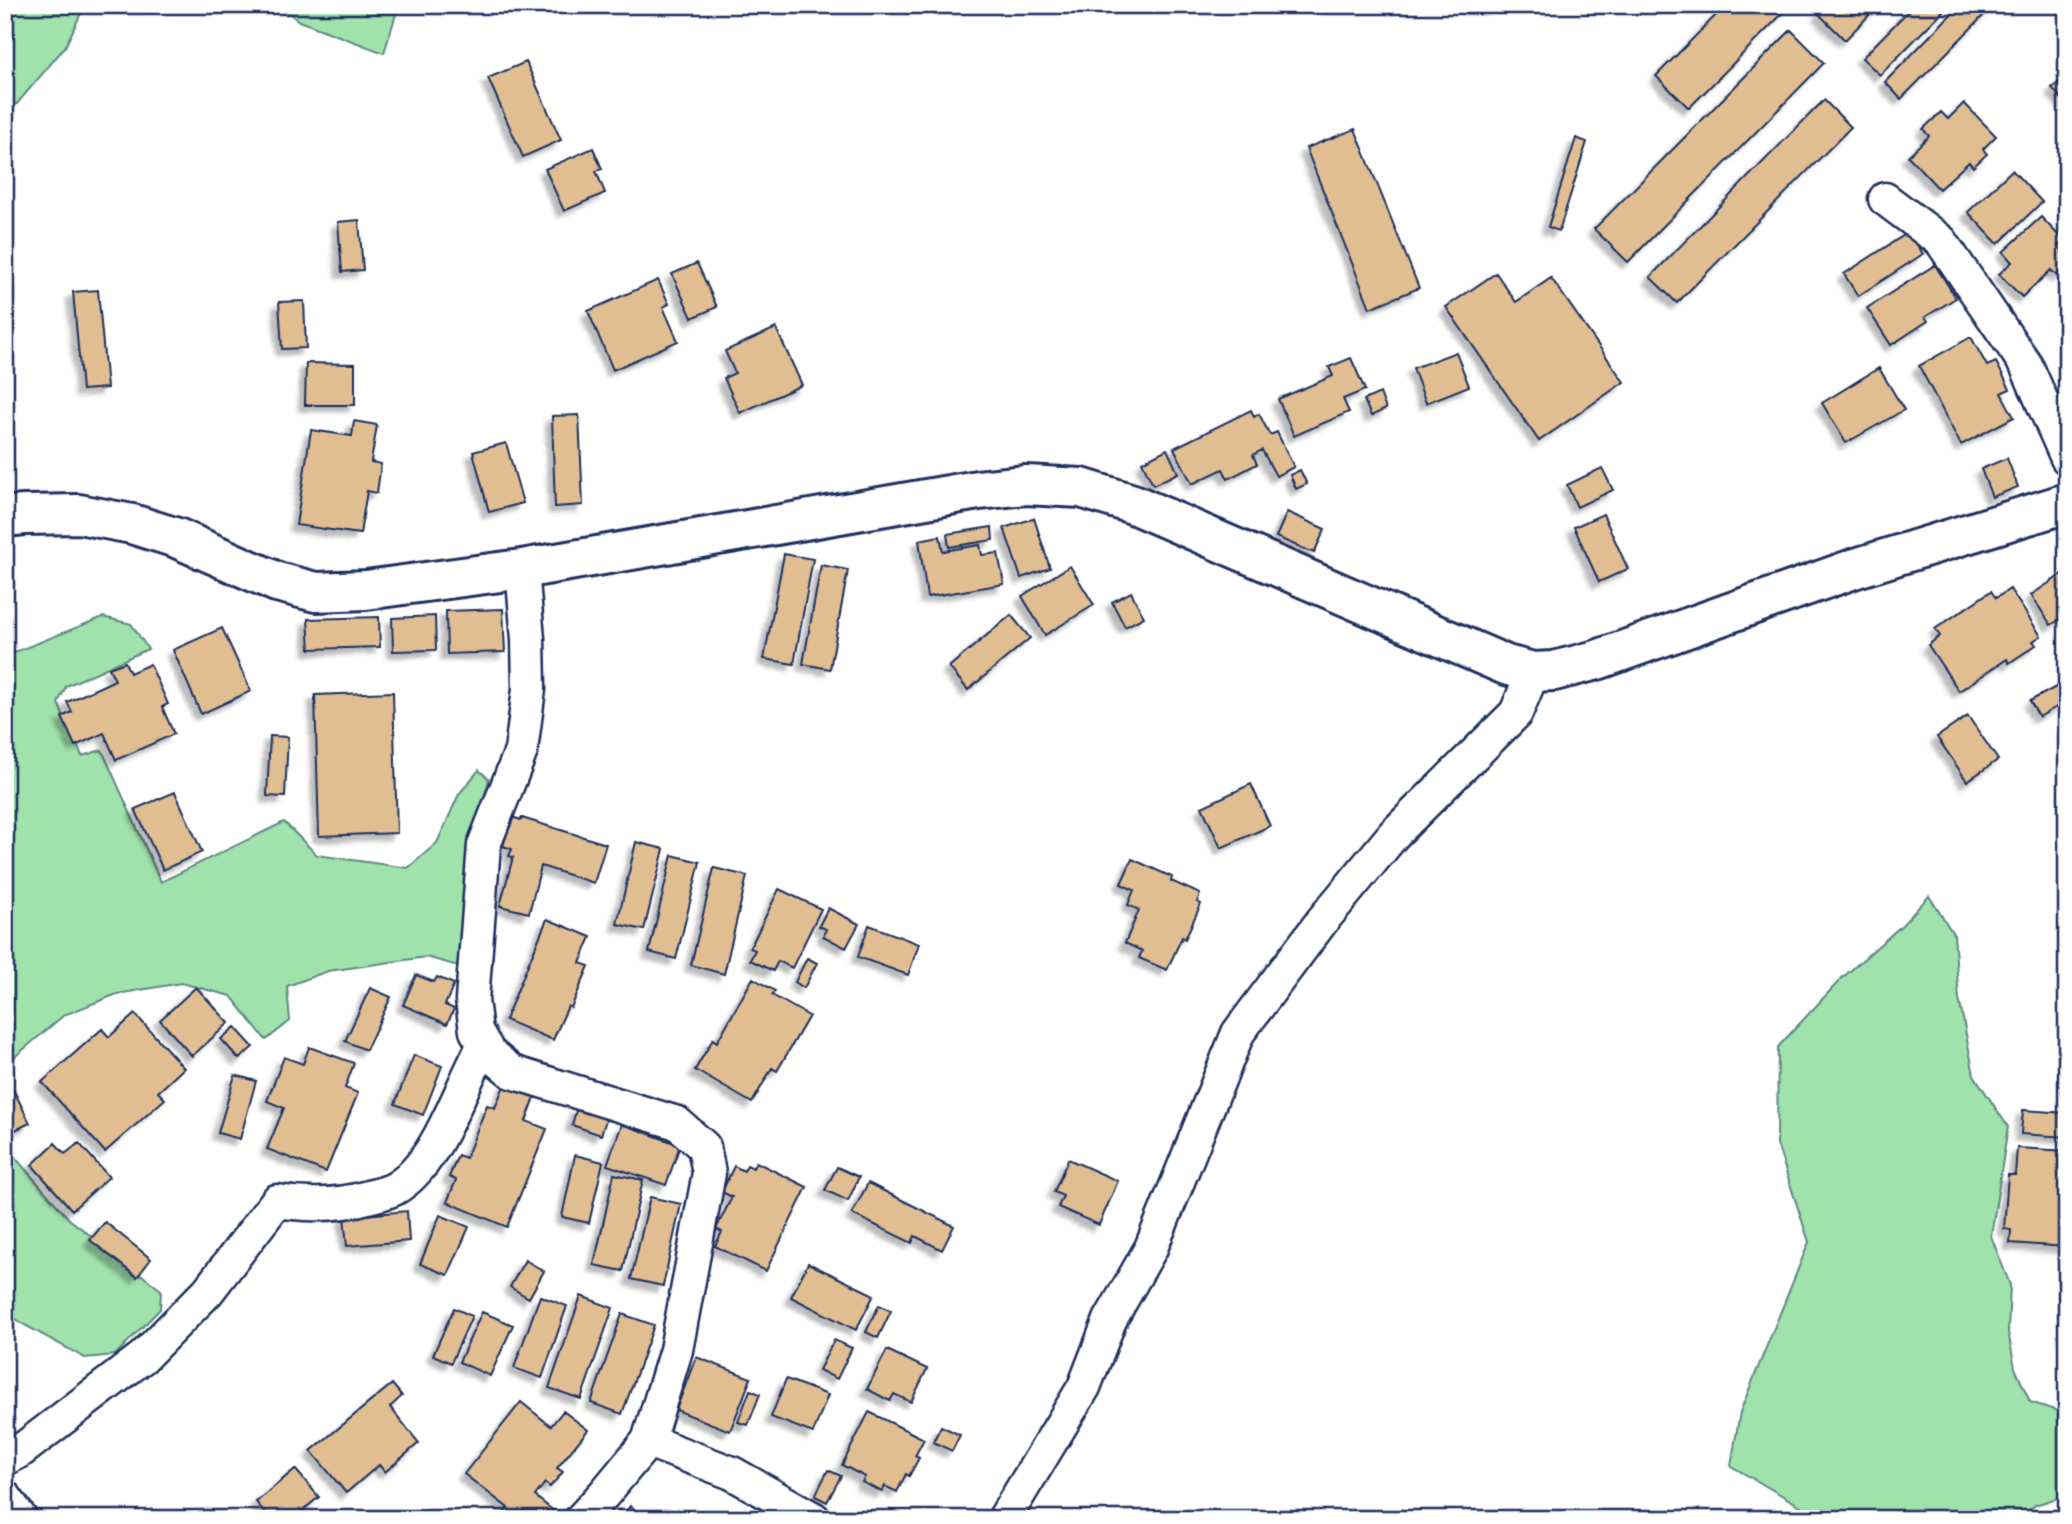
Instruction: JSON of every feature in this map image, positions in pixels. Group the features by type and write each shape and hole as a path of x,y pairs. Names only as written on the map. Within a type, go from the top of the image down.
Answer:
{"street":[{"path":"1885,199 1941,241 2026,365 2067,458"},
{"path":"5,517 79,514 132,524 177,538 277,582 316,592 366,590 522,569 978,490 1026,485 1081,488 1133,503 1506,665 1533,672 1554,671 1597,660 1856,568 2067,503"},
{"path":"522,569 529,689 521,751 484,845 472,1000 476,1031 488,1053 512,1072 677,1123 704,1147 709,1173 676,1350 648,1441 582,1519"},
{"path":"1004,1519 1084,1387 1110,1320 1151,1248 1238,1033 1322,921 1394,834 1516,713 1533,672"},
{"path":"5,1460 143,1357 208,1292 277,1201 306,1206 354,1201 393,1190 417,1171 435,1145 484,1045"},
{"path":"648,1441 732,1473 814,1519"},
{"path":"5,1497 21,1519"}],"green space":[{"path":"5,5 85,5 65,47 5,118"},
{"path":"279,5 388,5 397,11 384,53 299,21"},
{"path":"103,617 131,624 148,649 66,686 58,703 82,756 102,750 161,882 284,822 317,855 408,868 437,843 459,794 479,770 489,779 475,832 462,967 426,957 328,971 287,986 290,1021 266,1040 231,996 181,983 117,994 64,1015 5,1065 5,656"},
{"path":"1929,896 1954,935 1959,999 1974,1075 2008,1127 1991,1236 2010,1285 2008,1332 2015,1368 2030,1402 2067,1414 2067,1495 2035,1505 2020,1519 1823,1519 1731,1466 1740,1412 1809,1242 1777,1144 1778,1047 1841,979 1902,925"},
{"path":"5,1146 69,1219 161,1290 160,1309 115,1355 85,1358 21,1323 5,1310"}],"building":[{"path":"1726,5 1791,5 1689,108 1656,76"},
{"path":"1828,5 1879,5 1845,40 1819,14"},
{"path":"1914,5 1949,5 1880,75 1862,58"},
{"path":"1960,5 1994,5 1901,99 1885,82"},
{"path":"1791,30 1824,63 1628,262 1594,229"},
{"path":"526,62 561,140 523,157 488,78"},
{"path":"2067,76 2067,105 2052,88"},
{"path":"1824,100 1851,127 1677,303 1650,277"},
{"path":"1964,103 1996,136 1983,149 1987,154 1973,167 1969,162 1939,189 1908,156 1929,136 1923,129 1941,112 1948,119"},
{"path":"1355,129 1419,288 1370,308 1306,148"},
{"path":"1576,138 1587,142 1559,231 1548,227"},
{"path":"593,148 602,169 596,171 605,193 564,211 545,169"},
{"path":"2012,170 2042,202 1998,244 1968,212"},
{"path":"2041,217 2064,241 2058,246 2067,255 2067,267 2057,276 2051,270 2022,297 1999,274 2012,262 2003,252"},
{"path":"359,220 363,270 342,272 338,222"},
{"path":"1909,232 1923,254 1858,296 1844,274"},
{"path":"697,263 717,307 692,318 672,274"},
{"path":"1935,265 1956,298 1925,317 1928,321 1891,345 1867,308"},
{"path":"1496,273 1516,302 1551,278 1624,382 1539,441 1446,307"},
{"path":"658,280 669,304 663,307 678,341 613,370 588,311"},
{"path":"98,290 107,388 82,390 73,292"},
{"path":"304,301 306,348 282,349 279,302"},
{"path":"776,328 802,385 740,413 724,378 735,373 725,351"},
{"path":"1971,337 1987,366 1996,362 2010,389 2001,393 2014,417 1961,445 1919,366"},
{"path":"1456,352 1469,386 1426,403 1413,368"},
{"path":"1351,358 1365,390 1343,399 1349,412 1294,436 1278,399 1333,376 1329,367"},
{"path":"306,363 355,364 355,405 305,405"},
{"path":"1879,368 1904,410 1846,443 1822,403"},
{"path":"1380,393 1386,409 1371,416 1364,400"},
{"path":"1251,410 1254,417 1259,414 1270,435 1277,432 1294,467 1276,476 1262,450 1253,455 1257,464 1228,479 1223,469 1192,484 1174,448"},
{"path":"579,415 583,505 555,507 552,416"},
{"path":"354,421 377,425 371,462 381,464 377,493 367,491 360,534 296,525 311,430 352,436"},
{"path":"506,443 523,503 489,512 473,452"},
{"path":"1167,449 1178,473 1153,485 1142,462"},
{"path":"2007,458 2018,487 1992,497 1981,469"},
{"path":"1602,468 1613,490 1577,507 1567,485"},
{"path":"1300,470 1307,484 1296,489 1290,475"},
{"path":"1287,512 1325,529 1314,553 1276,537"},
{"path":"1603,514 1628,569 1599,582 1574,527"},
{"path":"1034,518 1050,568 1021,578 1004,528"},
{"path":"992,527 993,540 949,547 947,534"},
{"path":"940,536 943,551 980,545 982,555 998,553 1004,584 927,597 919,540"},
{"path":"784,554 813,559 794,664 764,659"},
{"path":"821,565 848,570 830,669 803,664"},
{"path":"1070,566 1094,605 1045,635 1022,596"},
{"path":"2067,571 2067,615 2051,625 2031,595"},
{"path":"2010,589 2041,636 2033,641 2036,645 2009,663 2007,659 1959,691 1928,645 1940,636 1935,629 1991,591 1996,598"},
{"path":"1131,592 1144,617 1125,627 1112,602"},
{"path":"503,609 505,652 447,654 446,611"},
{"path":"1011,615 1030,638 968,690 949,667"},
{"path":"435,616 436,650 393,651 392,618"},
{"path":"379,617 380,647 310,649 308,619"},
{"path":"222,628 251,691 201,714 173,650"},
{"path":"125,662 130,673 150,664 168,704 162,707 174,734 116,760 104,733 75,746 62,717 72,712 67,702 115,680 109,668"},
{"path":"2067,681 2067,701 2039,717 2030,701"},
{"path":"393,692 397,833 319,836 315,695"},
{"path":"1968,716 1998,760 1967,781 1937,737"},
{"path":"270,736 288,737 285,797 267,796"},
{"path":"1251,784 1270,826 1221,848 1202,807"},
{"path":"175,792 202,852 163,870 135,809"},
{"path":"512,817 606,844 594,883 541,866 529,913 500,906 513,857 509,856 512,849 503,846"},
{"path":"636,842 664,849 644,930 617,924"},
{"path":"672,855 700,862 676,959 649,952"},
{"path":"1132,859 1172,877 1171,881 1200,894 1197,902 1201,904 1167,970 1139,958 1142,951 1125,943 1139,910 1128,905 1134,890 1121,884"},
{"path":"714,868 747,876 724,974 691,965"},
{"path":"779,889 821,909 792,968 778,961 773,971 750,960 755,950 750,948"},
{"path":"828,908 859,924 846,948 823,936 826,929 819,926"},
{"path":"547,919 591,937 580,963 589,966 571,1008 568,1006 553,1040 505,1020"},
{"path":"869,925 919,944 908,975 858,957"},
{"path":"807,958 817,963 804,988 795,982"},
{"path":"416,975 434,982 437,977 454,984 445,1005 454,1009 447,1024 403,1005"},
{"path":"753,978 775,991 772,995 809,1016 777,1071 772,1068 752,1103 695,1070 713,1039 717,1042"},
{"path":"196,987 229,1023 192,1056 160,1020"},
{"path":"370,988 391,997 366,1050 345,1041"},
{"path":"135,1014 184,1068 158,1092 165,1099 105,1152 42,1082 102,1029 109,1037"},
{"path":"235,1027 253,1047 239,1059 221,1039"},
{"path":"309,1047 354,1063 345,1088 358,1093 326,1172 267,1149 284,1108 267,1101 284,1057 303,1064"},
{"path":"414,1055 442,1066 423,1115 395,1104"},
{"path":"235,1075 256,1081 240,1139 218,1133"},
{"path":"505,1083 536,1095 526,1121 547,1129 507,1227 447,1202 456,1180 449,1177 458,1155 466,1158 487,1105 495,1108"},
{"path":"11,1085 30,1123 7,1134 5,1088"},
{"path":"577,1107 607,1117 601,1135 572,1125"},
{"path":"2023,1110 2067,1113 2067,1137 2021,1134"},
{"path":"622,1124 680,1145 666,1185 607,1165"},
{"path":"55,1143 65,1154 79,1143 109,1177 72,1210 32,1165"},
{"path":"2017,1148 2067,1151 2067,1247 2010,1243 2011,1230 2004,1229 2008,1175 2015,1175"},
{"path":"575,1155 603,1162 589,1223 562,1217"},
{"path":"1068,1159 1118,1181 1099,1225 1058,1207 1063,1196 1054,1192"},
{"path":"756,1162 807,1187 766,1271 715,1246 722,1232 716,1229 732,1197 722,1192 734,1166 744,1171 747,1165 753,1168"},
{"path":"837,1167 859,1177 848,1201 825,1190"},
{"path":"614,1174 643,1180 623,1271 594,1265"},
{"path":"868,1183 954,1226 942,1250 915,1236 912,1243 852,1214"},
{"path":"650,1197 681,1204 663,1286 631,1279"},
{"path":"407,1211 409,1241 347,1246 344,1217"},
{"path":"440,1215 469,1227 448,1275 420,1264"},
{"path":"105,1222 151,1259 137,1277 90,1240"},
{"path":"525,1260 544,1271 529,1298 510,1287"},
{"path":"808,1263 874,1295 856,1330 791,1297"},
{"path":"540,1296 567,1306 542,1378 514,1368"},
{"path":"581,1296 613,1308 581,1399 549,1388"},
{"path":"879,1305 891,1311 878,1338 866,1332"},
{"path":"454,1308 472,1316 451,1363 433,1355"},
{"path":"482,1312 513,1325 490,1376 459,1362"},
{"path":"622,1314 654,1325 622,1414 591,1403"},
{"path":"834,1340 852,1348 837,1379 819,1370"},
{"path":"887,1350 927,1369 911,1402 894,1394 890,1401 867,1389"},
{"path":"696,1357 751,1378 730,1431 676,1410"},
{"path":"786,1379 828,1395 813,1433 771,1417"},
{"path":"392,1384 402,1396 390,1407 419,1443 385,1472 379,1465 346,1493 311,1451"},
{"path":"750,1390 760,1394 748,1425 738,1422"},
{"path":"521,1402 551,1426 563,1411 588,1430 557,1468 563,1472 550,1487 545,1483 535,1496 556,1513 552,1519 511,1519 504,1513 508,1508 464,1474"},
{"path":"869,1412 924,1439 915,1456 919,1458 909,1476 906,1474 897,1492 885,1486 882,1492 862,1482 865,1477 842,1465"},
{"path":"941,1426 960,1435 952,1451 933,1442"},
{"path":"295,1469 319,1497 292,1519 270,1519 256,1502"},
{"path":"828,1470 841,1476 827,1502 815,1496"},
{"path":"630,1506 647,1519 612,1519 619,1510 624,1514"},
{"path":"763,1508 784,1519 758,1519"}]}
